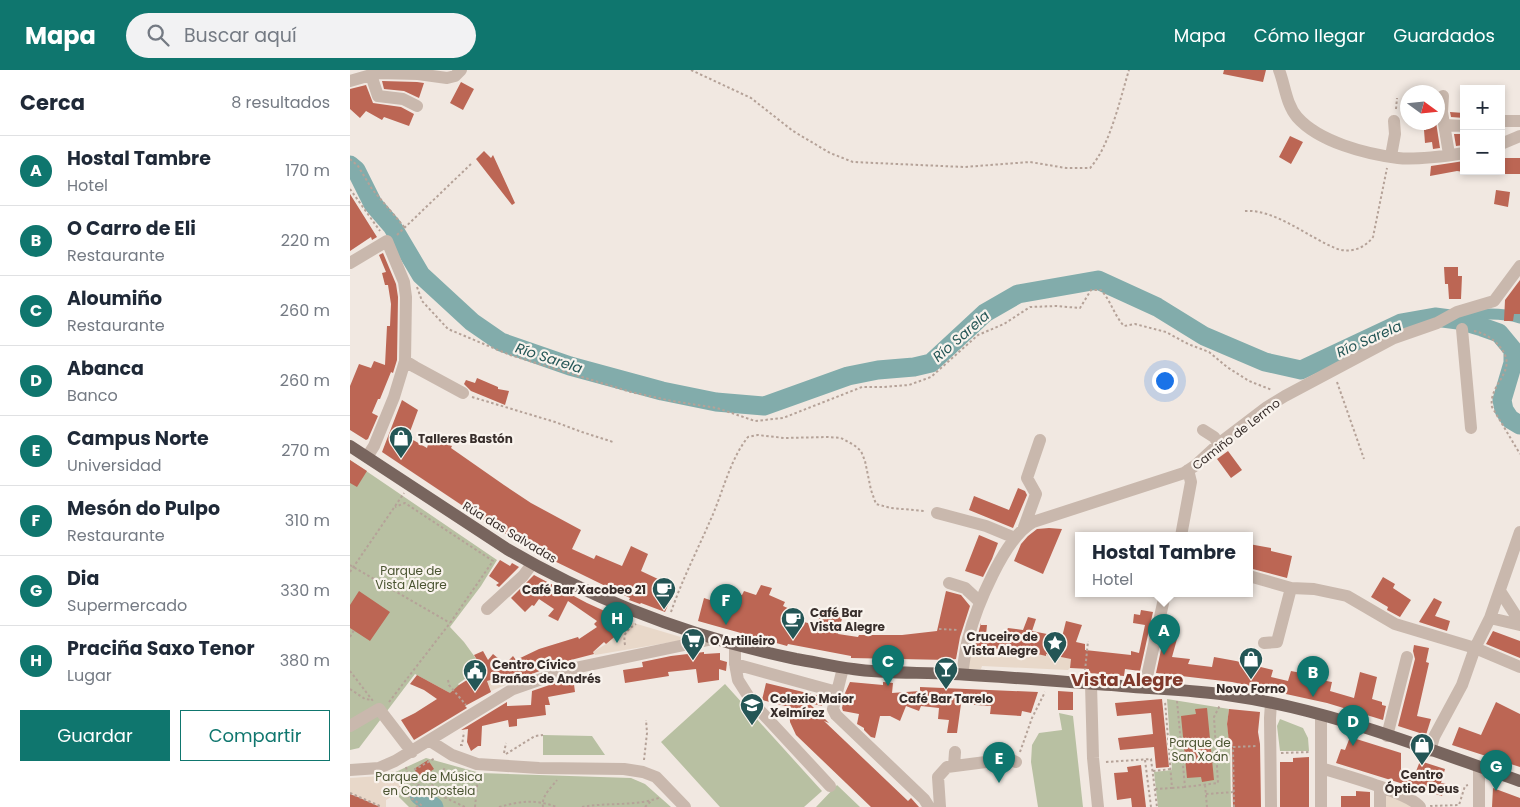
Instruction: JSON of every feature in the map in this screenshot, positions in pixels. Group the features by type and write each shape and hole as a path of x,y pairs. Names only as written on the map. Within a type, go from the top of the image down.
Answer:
{"main road":[{"name":"Rúa das Salvadas","path":"350,446 506,549 532,564 588,592 666,624 712,639 843,668 876,671 1088,678 1146,688 1193,690 1271,703 1322,715 1520,781"}],"street":[{"path":"350,81 378,73 455,76 461,70"},
{"path":"1279,70 1291,109 1306,126 1324,137 1352,148 1394,157 1430,157 1460,153"},
{"path":"372,75 378,96 403,99 417,106"},
{"path":"1505,121 1520,121"},
{"path":"1394,122 1394,157"},
{"path":"1449,154 1445,125 1460,126"},
{"path":"1505,142 1520,136"},
{"path":"350,262 386,241 404,282 406,297 405,361 394,397 374,446 367,457"},
{"name":"Camiño de Lermo","path":"962,674 971,631 980,602 1026,518 1033,522 1177,476 1188,470 1267,407 1285,396 1394,338 1437,323 1457,312 1494,301 1520,266"},
{"path":"1467,330 1471,428"},
{"path":"405,361 463,392"},
{"path":"1203,430 1214,437 1219,444"},
{"path":"1026,518 1036,494 1027,478 1040,440"},
{"path":"1182,532 1190,482 1188,470"},
{"path":"937,513 992,528 1015,538"},
{"path":"1430,750 1434,737 1462,685 1475,648 1490,618 1520,532"},
{"path":"487,609 523,576 532,564"},
{"path":"1253,577 1291,588 1314,589 1346,596 1395,624 1475,648 1520,667"},
{"path":"949,583 965,588 980,602"},
{"path":"1264,643 1277,642 1291,588"},
{"path":"1500,591 1520,623"},
{"path":"1146,688 1147,675 1164,597"},
{"path":"1490,618 1520,623"},
{"path":"350,770 379,768 412,752 491,702 521,686 570,669 712,639"},
{"path":"735,645 735,664 738,680 752,702 830,786"},
{"path":"1387,736 1407,657"},
{"path":"735,664 837,692"},
{"path":"843,668 833,709 836,715 924,799 929,807"},
{"path":"1088,678 1098,807"},
{"path":"1271,703 1271,807"},
{"path":"350,726 375,704 395,733 412,752"},
{"path":"1321,807 1322,715"},
{"path":"434,738 443,757 486,765 624,769 643,772 656,777 685,807"},
{"path":"954,766 955,752"},
{"path":"940,807 938,776 947,767 1009,760 1016,762"},
{"path":"1479,767 1479,807"},
{"path":"1321,768 1380,787 1426,805"},
{"path":"1380,787 1380,807"}],"path":[{"path":"691,70 751,98 793,131 830,152 853,162 964,167 1030,162 1066,168 1090,168 1098,158 1129,70"},
{"path":"1245,211 1255,210 1286,222 1335,248 1358,249 1373,237 1388,167 1394,157"},
{"path":"350,159 358,166 372,189 405,228"},
{"path":"394,237 471,164"},
{"path":"350,189 383,235"},
{"path":"404,282 414,279 422,301 448,329 510,356 631,392 717,408 754,421 782,418 862,387 909,385 931,378 978,334 1004,324 1030,307 1056,306 1080,308 1091,290 1101,290 1108,298 1116,317 1124,326 1135,324 1166,332 1188,344 1209,352 1249,381 1285,396"},
{"path":"1467,330 1494,340 1506,356 1506,369 1492,392 1492,407 1520,454"},
{"path":"1336,382 1364,459"},
{"path":"463,392 474,398 555,422 613,442"},
{"path":"666,624 737,454 748,437 758,435 784,438 841,438 861,451 876,504 891,508 937,513"},
{"path":"350,572 404,493"},
{"path":"350,689 375,704 389,702 450,623 493,561 405,503 395,507"},
{"path":"350,565 450,623"},
{"path":"625,645 623,636 625,632 636,624"},
{"path":"939,629 971,631"},
{"path":"350,637 354,630"},
{"path":"1088,641 1088,678"},
{"path":"350,671 375,704"},
{"path":"448,680 449,685 469,709"},
{"path":"1016,762 1032,718 1047,688"},
{"path":"1164,696 1172,788"},
{"path":"1177,697 1185,787"},
{"path":"1155,789 1218,784 1214,717 1221,703"},
{"path":"643,772 647,733 646,720"},
{"path":"461,745 464,733"},
{"path":"506,743 504,755 535,736 543,735"},
{"path":"1234,807 1233,747 1258,746"},
{"path":"1278,753 1316,752"},
{"path":"410,781 417,774 414,770 443,757"},
{"path":"428,790 437,780 443,757"},
{"path":"1145,759 1151,807"},
{"path":"1103,762 1151,759 1157,807"},
{"path":"404,765 408,770 410,781"},
{"path":"1152,771 1170,769"},
{"path":"393,771 398,778 401,790 424,807"},
{"path":"475,807 478,771"},
{"path":"398,778 410,781 465,807"},
{"path":"543,807 544,796 558,779"},
{"path":"1148,782 1154,782"},
{"path":"1426,805 1459,805 1465,786 1472,783"},
{"path":"1206,785 1207,807"},
{"path":"1206,794 1234,792"},
{"path":"350,793 382,807"},
{"path":"582,807 651,801 663,796"},
{"path":"499,807 531,800 557,807"},
{"path":"645,807 651,801"},
{"path":"416,807 421,804"}],"green space":[{"name":"Parque de Vista Alegre","path":"350,460 497,560 481,586 450,627 464,642 485,671 473,679 470,675 458,684 466,695 459,701 448,692 415,674 359,748 350,750"},
{"path":"725,684 822,791 804,807 720,807 661,742"},
{"name":"Parque de San Xoán","path":"1167,699 1229,709 1227,724 1230,746 1231,807 1158,807 1154,772 1172,770"},
{"path":"1059,713 1073,716 1083,807 1038,807 1031,762 1032,745 1039,733 1062,730"},
{"path":"1280,719 1303,728 1308,738 1309,751 1280,751 1277,726"},
{"path":"543,735 592,736 605,755 543,755"},
{"name":"Parque de Música en Compostela","path":"426,758 480,773 631,778 645,784 671,807 409,807 396,794 389,775"},
{"path":"837,785 860,807 816,807"}],"shaded area":[{"path":"627,621 684,638 684,640 595,655 593,652 606,644"},
{"path":"969,648 978,650 1010,650 1011,653 1016,653 1017,650 1024,650 1046,655 1073,652 1068,670 982,666 981,669 968,669"},
{"path":"516,673 518,680 491,691 487,681"},
{"path":"393,771 400,783 401,791 386,800 386,807 380,807 350,793 350,778 380,776"},
{"path":"1380,787 1420,807 1380,807"}],"building":[{"path":"1224,70 1266,70 1263,82 1223,74"},
{"path":"382,81 424,83 419,98 404,91 384,89"},
{"path":"461,82 474,89 463,110 450,103"},
{"path":"366,85 373,103 401,107 414,114 409,126 384,117 382,120 366,111 360,118 350,109 350,89"},
{"path":"1450,112 1460,113 1460,118 1451,117"},
{"path":"1424,130 1437,130 1440,148 1433,149 1432,142 1425,143"},
{"path":"1454,134 1460,134 1460,146 1456,146"},
{"path":"1290,136 1303,142 1291,164 1279,157"},
{"path":"484,151 491,158 493,155 515,203 512,205 476,159"},
{"path":"1505,158 1520,158 1520,174 1505,174"},
{"path":"1460,162 1460,171 1430,176 1431,166"},
{"path":"1496,190 1510,192 1508,207 1494,204"},
{"path":"350,194 377,237 372,240 371,237 350,251"},
{"path":"383,253 396,284 398,297 397,360 393,373 391,372 372,413 378,416 366,440 350,430 350,386 359,364 371,368 374,361 385,365 387,326 390,326 391,304 388,285 385,285 382,273 386,272 379,255"},
{"path":"1444,267 1458,267 1458,276 1462,276 1461,299 1449,299 1448,284 1445,284"},
{"path":"1520,280 1520,314 1514,314 1513,321 1504,321 1505,300"},
{"path":"477,378 498,387 498,389 509,391 505,405 471,391 464,384 466,380 475,383"},
{"path":"402,400 418,410 408,437 427,448 430,438 452,446 451,448 531,503 581,530 572,549 594,559 596,555 622,566 631,546 648,554 641,571 658,579 663,583 661,586 674,591 665,612 629,600 630,598 540,554 499,530 382,452"},
{"path":"1228,451 1242,470 1231,478 1217,459"},
{"path":"350,460 367,471 357,487 350,483"},
{"path":"1018,488 1025,491 1027,495 1013,528 969,510 974,496 1009,510"},
{"path":"1037,529 1062,529 1043,574 1014,561 1021,544 1028,536"},
{"path":"979,535 998,543 983,577 965,571"},
{"path":"1253,545 1271,548 1271,551 1292,556 1287,578 1253,569"},
{"path":"500,560 510,566 512,563 519,567 499,587 496,585 499,583 489,576"},
{"path":"534,575 587,603 631,623 606,644 604,642 593,652 594,654 567,661 518,679 516,673 487,681 491,692 465,706 467,708 414,740 401,720 437,699 424,690 410,684 417,675 450,693 483,670 474,655 483,651 488,660 493,654 505,664 513,656 516,660 539,649 578,637 579,639 597,627 594,624 597,621 568,601 558,621 548,616 554,609 539,599 534,606 532,605 525,612 511,598"},
{"path":"1383,577 1395,584 1393,588 1411,600 1400,617 1387,610 1388,607 1371,597"},
{"path":"761,585 772,588 769,595 785,602 783,606 799,613 796,620 816,625 823,610 843,615 838,634 858,637 859,635 902,635 937,631 946,591 961,595 970,606 960,637 956,659 949,660 851,658 851,656 788,644 787,646 698,621 704,598 713,601 717,588 742,595 744,591 756,595"},
{"path":"359,591 390,612 370,641 350,628 350,605"},
{"path":"1434,598 1442,602 1435,616 1450,621 1447,631 1419,622"},
{"path":"1141,610 1153,612 1140,671 1125,669 1124,676 1089,673 1089,669 1070,668 1071,659 1046,654 1046,656 1017,649 993,649 993,651 974,649 981,623 981,625 987,625 986,635 1003,637 1008,628 1023,630 1028,617 1036,619 1032,631 1062,637 1066,621 1082,625 1076,642 1085,644 1085,650 1131,655 1131,651 1139,653 1145,625 1133,623 1134,614 1140,615"},
{"path":"1493,631 1520,641 1520,658 1486,644"},
{"path":"1164,636 1177,639 1172,657 1190,659 1188,664 1212,667 1214,657 1273,670 1271,677 1288,681 1291,671 1301,673 1303,664 1324,669 1321,680 1332,682 1330,691 1354,698 1360,672 1377,677 1372,699 1382,702 1382,705 1386,706 1383,720 1327,703 1232,682 1156,673"},
{"path":"1414,645 1429,648 1426,662 1429,663 1417,716 1431,719 1426,735 1398,726 1415,659"},
{"path":"704,652 704,654 720,653 720,660 727,662 726,671 719,669 719,680 698,683 696,669 668,672 669,676 625,683 623,670 643,667 642,662"},
{"path":"573,677 575,692 548,697 550,705 545,705 546,715 517,719 517,726 509,727 508,720 482,726 481,746 471,751 467,742 468,729 461,730 507,702 507,706 531,705 532,691"},
{"path":"850,682 883,685 883,682 893,683 892,693 920,691 920,687 1038,692 1031,713 1022,711 1021,716 990,714 991,706 961,704 957,733 947,733 949,720 938,719 939,708 921,706 919,711 906,706 900,721 890,716 880,716 875,738 871,737 864,728 857,724 859,714 843,711 845,693"},
{"path":"766,683 824,697 822,706 809,703 829,723 824,721 908,801 911,798 919,807 871,807 796,735 790,722 789,707 762,700"},
{"path":"1058,691 1073,692 1073,710 1058,710"},
{"path":"1162,699 1169,767 1156,768 1154,747 1120,750 1118,738 1153,734 1151,713 1117,716 1115,703"},
{"path":"1496,702 1520,714 1520,767 1452,745 1459,727 1481,735"},
{"path":"1207,708 1214,780 1202,782 1201,777 1187,778 1181,716 1196,714 1195,709"},
{"path":"1229,709 1260,712 1258,732 1260,744 1261,807 1233,807 1232,742 1229,742 1227,724"},
{"path":"1350,737 1401,753 1401,769 1415,774 1420,761 1445,769 1441,783 1446,784 1442,796 1336,763 1341,749 1345,750"},
{"path":"1309,757 1309,807 1280,807 1280,762 1293,762 1293,758"},
{"path":"428,760 434,769 421,778 414,769"},
{"path":"1141,765 1146,807 1132,807 1131,798 1117,800 1114,773 1128,772 1127,767"},
{"path":"1493,788 1520,798 1520,807 1492,807"},
{"path":"1356,791 1370,792 1370,807 1341,807 1341,796 1356,796"},
{"path":"350,794 358,797 380,807 350,807"}],"waterway":[{"name":"Río Sarela","path":"350,165 356,170 373,204 392,226 421,275 472,322 501,342 570,366 662,391 716,402 764,406 848,376 931,363 985,313 1018,294 1098,280 1157,307 1204,336 1265,362 1301,370 1401,323 1435,317 1458,320 1482,327 1499,333 1513,350 1513,363 1502,400 1504,410 1510,419 1520,425"},
{"path":"1458,320 1464,317 1488,314 1520,318"},
{"path":"419,795 434,807"}],"place":[{"name":"Talleres Bastón","path":"401,459"},
{"name":"Café Bar Xacobeo 21","path":"664,610"},
{"name":"Mesón do Pulpo","path":"726,625"},
{"name":"Café Bar Vista Alegre","path":"793,640"},
{"name":"Praciña Saxo Tenor","path":"617,643"},
{"name":"Hostal Tambre","path":"1164,655"},
{"name":"O Artilleiro","path":"693,661"},
{"name":"Cruceiro de Vista Alegre","path":"1055,664"},
{"name":"Novo Forno","path":"1251,680"},
{"name":"Aloumiño","path":"888,686"},
{"name":"Café Bar Tarelo","path":"946,690"},
{"name":"Centro Cívico Brañas de Andrés","path":"475,692"},
{"name":"O Carro de Eli","path":"1313,697"},
{"name":"Colexio Maior Xelmírez","path":"752,726"},
{"name":"Abanca","path":"1353,746"},
{"name":"Centro Óptico Deus","path":"1422,766"},
{"name":"Campus Norte","path":"999,783"},
{"name":"Dia","path":"1496,791"}],"district":[{"name":"Vista Alegre","path":"1127,679"}]}
